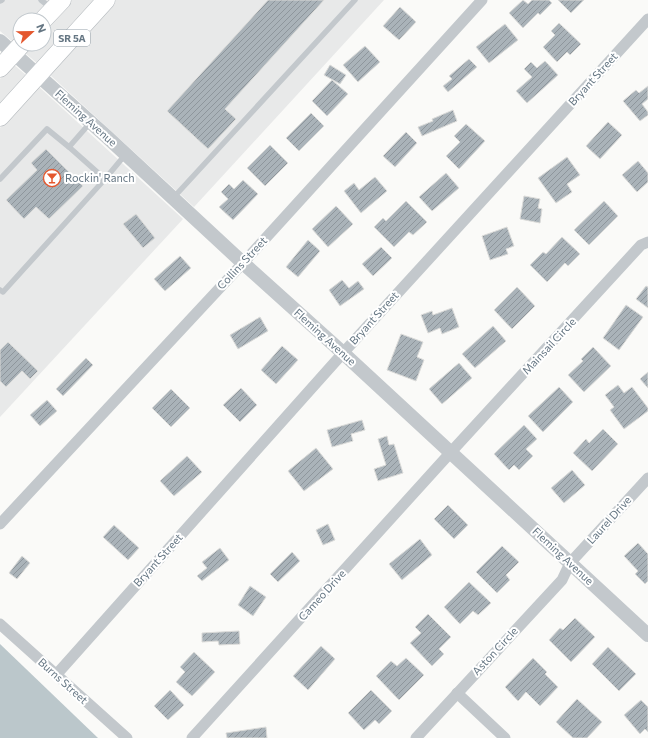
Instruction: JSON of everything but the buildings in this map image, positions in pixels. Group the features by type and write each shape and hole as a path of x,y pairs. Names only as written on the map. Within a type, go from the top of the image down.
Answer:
{"main road":[{"name":"SR 5A","path":"0,117 106,0"},
{"path":"0,68 14,52"}],"street":[{"name":"Collins Street","path":"0,524 243,263 482,0"},
{"name":"Bryant Street","path":"56,675 343,352 648,18"},
{"name":"Fleming Avenue","path":"0,41 12,47"},
{"name":"Fleming Avenue","path":"19,52 38,75 243,263 343,352 648,635"},
{"name":"Mainsail Circle","path":"451,452 641,245 648,242"},
{"name":"Cameo Drive","path":"192,738 451,452"},
{"name":"Laurel Drive","path":"570,563 648,478"},
{"name":"Aston Circle","path":"416,738 562,580 570,563"},
{"name":"Burns Street","path":"0,624 127,738"},
{"path":"457,692 506,738"}],"lane":[{"path":"173,199 355,0"},
{"path":"69,147 90,122"},
{"path":"0,179 47,128 105,179"},
{"path":"0,290 3,292 126,155"}],"shaded area":[{"path":"0,0 52,0 41,12 12,12 12,41 0,31"},
{"path":"72,0 96,0 52,49 52,22"},
{"path":"116,0 384,0 194,207 49,74"},
{"path":"24,52 49,52 38,64"},
{"path":"13,64 27,76 0,106 0,79"},
{"path":"38,86 183,219 0,417 0,128"},
{"path":"0,644 98,738 0,738"}],"place":[{"name":"Rockin' Ranch","path":"52,178"}]}
